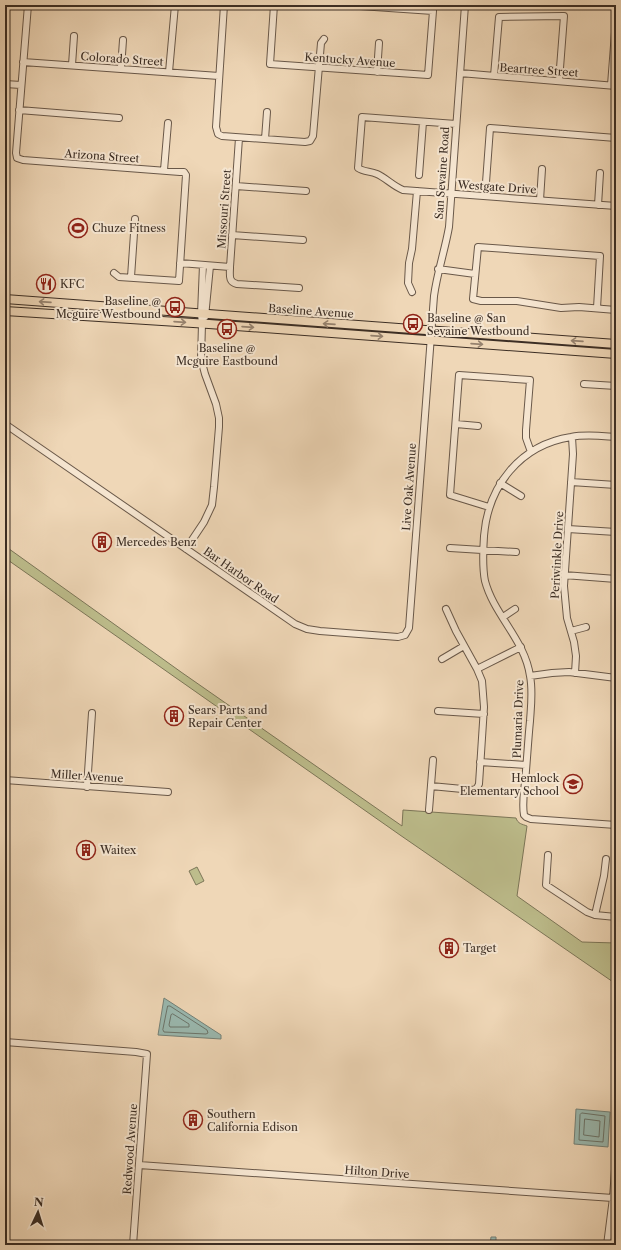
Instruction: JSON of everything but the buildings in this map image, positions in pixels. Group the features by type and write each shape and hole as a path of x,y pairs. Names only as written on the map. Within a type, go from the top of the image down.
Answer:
{"main road":[{"name":"Baseline Avenue","path":"5,299 203,315 616,344"},
{"name":"Baseline Avenue","path":"5,311 616,354"}],"street":[{"path":"28,5 19,110 119,118"},
{"path":"169,72 175,5"},
{"path":"224,5 216,127 218,134 222,136 305,142 310,141 313,136 321,43 324,39"},
{"name":"Kentucky Avenue","path":"274,5 270,64 428,75 433,11 345,5"},
{"name":"San Sevaine Road","path":"431,340 434,296 438,269 446,246 449,227 465,5"},
{"path":"494,76 499,17 564,16 559,81"},
{"path":"613,85 616,19"},
{"path":"72,65 74,36"},
{"path":"121,69 124,40"},
{"path":"376,72 379,43"},
{"name":"Colorado Street","path":"23,62 219,76"},
{"name":"Beartree Street","path":"460,73 613,85"},
{"path":"5,84 21,86"},
{"name":"Arizona Street","path":"19,110 16,153 17,158 22,160 164,170 185,174 187,179 180,263"},
{"path":"265,139 268,112"},
{"name":"Westgate Drive","path":"423,122 362,117 358,168 362,171 377,174 403,190 616,206"},
{"path":"419,175 423,122 456,124"},
{"path":"164,170 168,123"},
{"path":"485,196 490,128 616,138"},
{"name":"Missouri Street","path":"239,138 230,267 231,282 237,284 299,288"},
{"path":"540,200 542,169"},
{"path":"598,205 600,173"},
{"path":"236,186 306,191"},
{"path":"412,292 408,283 417,191"},
{"path":"131,278 135,219"},
{"path":"232,235 303,240"},
{"path":"596,308 600,256 478,247 473,299 481,301 529,302 561,308 596,308 616,310"},
{"path":"114,273 119,276 131,278 179,281 180,263 208,267 230,267"},
{"path":"186,549 204,522 212,505 219,427 216,404 202,364 202,324 208,267"},
{"path":"438,269 475,274"},
{"name":"Live Oak Avenue","path":"406,635 409,628 431,340"},
{"path":"489,507 450,494 459,375 530,380 526,438 531,452"},
{"path":"584,384 616,386"},
{"name":"Bar Harbor Road","path":"5,424 282,616 301,627 320,631 398,637 406,635"},
{"path":"456,424 478,426"},
{"name":"Plumaria Drive","path":"616,437 590,435 572,437 548,443 531,452 518,462 500,483 489,507 486,519 483,550 483,566 492,598 520,647 526,660 530,676 531,699 523,810 525,816 531,819 616,825"},
{"name":"Periwinkle Drive","path":"572,437 572,482 564,575 565,607 576,656 575,673"},
{"path":"572,482 616,485"},
{"path":"500,483 521,496"},
{"path":"568,529 616,532"},
{"path":"450,548 516,552"},
{"path":"564,575 616,579"},
{"path":"431,786 472,790 477,788 479,784 484,714 482,681 446,609"},
{"path":"503,617 515,609"},
{"path":"571,632 586,627"},
{"path":"442,659 464,646"},
{"path":"477,669 520,647"},
{"path":"530,676 552,673 575,673 616,678"},
{"path":"438,711 484,714"},
{"path":"87,787 92,713"},
{"path":"429,810 433,760"},
{"path":"480,762 526,765"},
{"name":"Miller Avenue","path":"5,780 168,792"},
{"path":"548,854 546,885 580,908 595,915 616,917"},
{"path":"595,915 604,876 606,859"},
{"name":"Redwood Avenue","path":"5,1042 147,1054 133,1245"},
{"path":"607,1245 613,1198 616,1155"},
{"name":"Hilton Drive","path":"139,1165 613,1198"}],"green space":[{"path":"5,546 181,672 402,826 403,810 516,818 519,823 527,826 517,896 582,942 616,943 616,984 400,835 5,558"},
{"path":"197,867 204,881 196,885 189,871"}],"water":[{"path":"164,998 221,1035 221,1039 158,1035"},
{"path":"576,1109 610,1112 608,1147 574,1144"},
{"path":"491,1237 496,1237 496,1241 502,1242 502,1245 490,1245"}],"place":[{"name":"Chuze Fitness","path":"78,228"},
{"name":"KFC","path":"46,284"},
{"name":"Baseline @ Mcguire Westbound","path":"175,307"},
{"name":"Baseline @ San Sevaine Westbound","path":"413,324"},
{"name":"Baseline @ Mcguire Eastbound","path":"227,329"},
{"name":"Mercedes Benz","path":"102,542"},
{"name":"Sears Parts and Repair Center","path":"174,716"},
{"name":"Hemlock Elementary School","path":"573,784"},
{"name":"Waitex","path":"86,850"},
{"name":"Target","path":"449,948"},
{"name":"Southern California Edison","path":"193,1120"}]}
